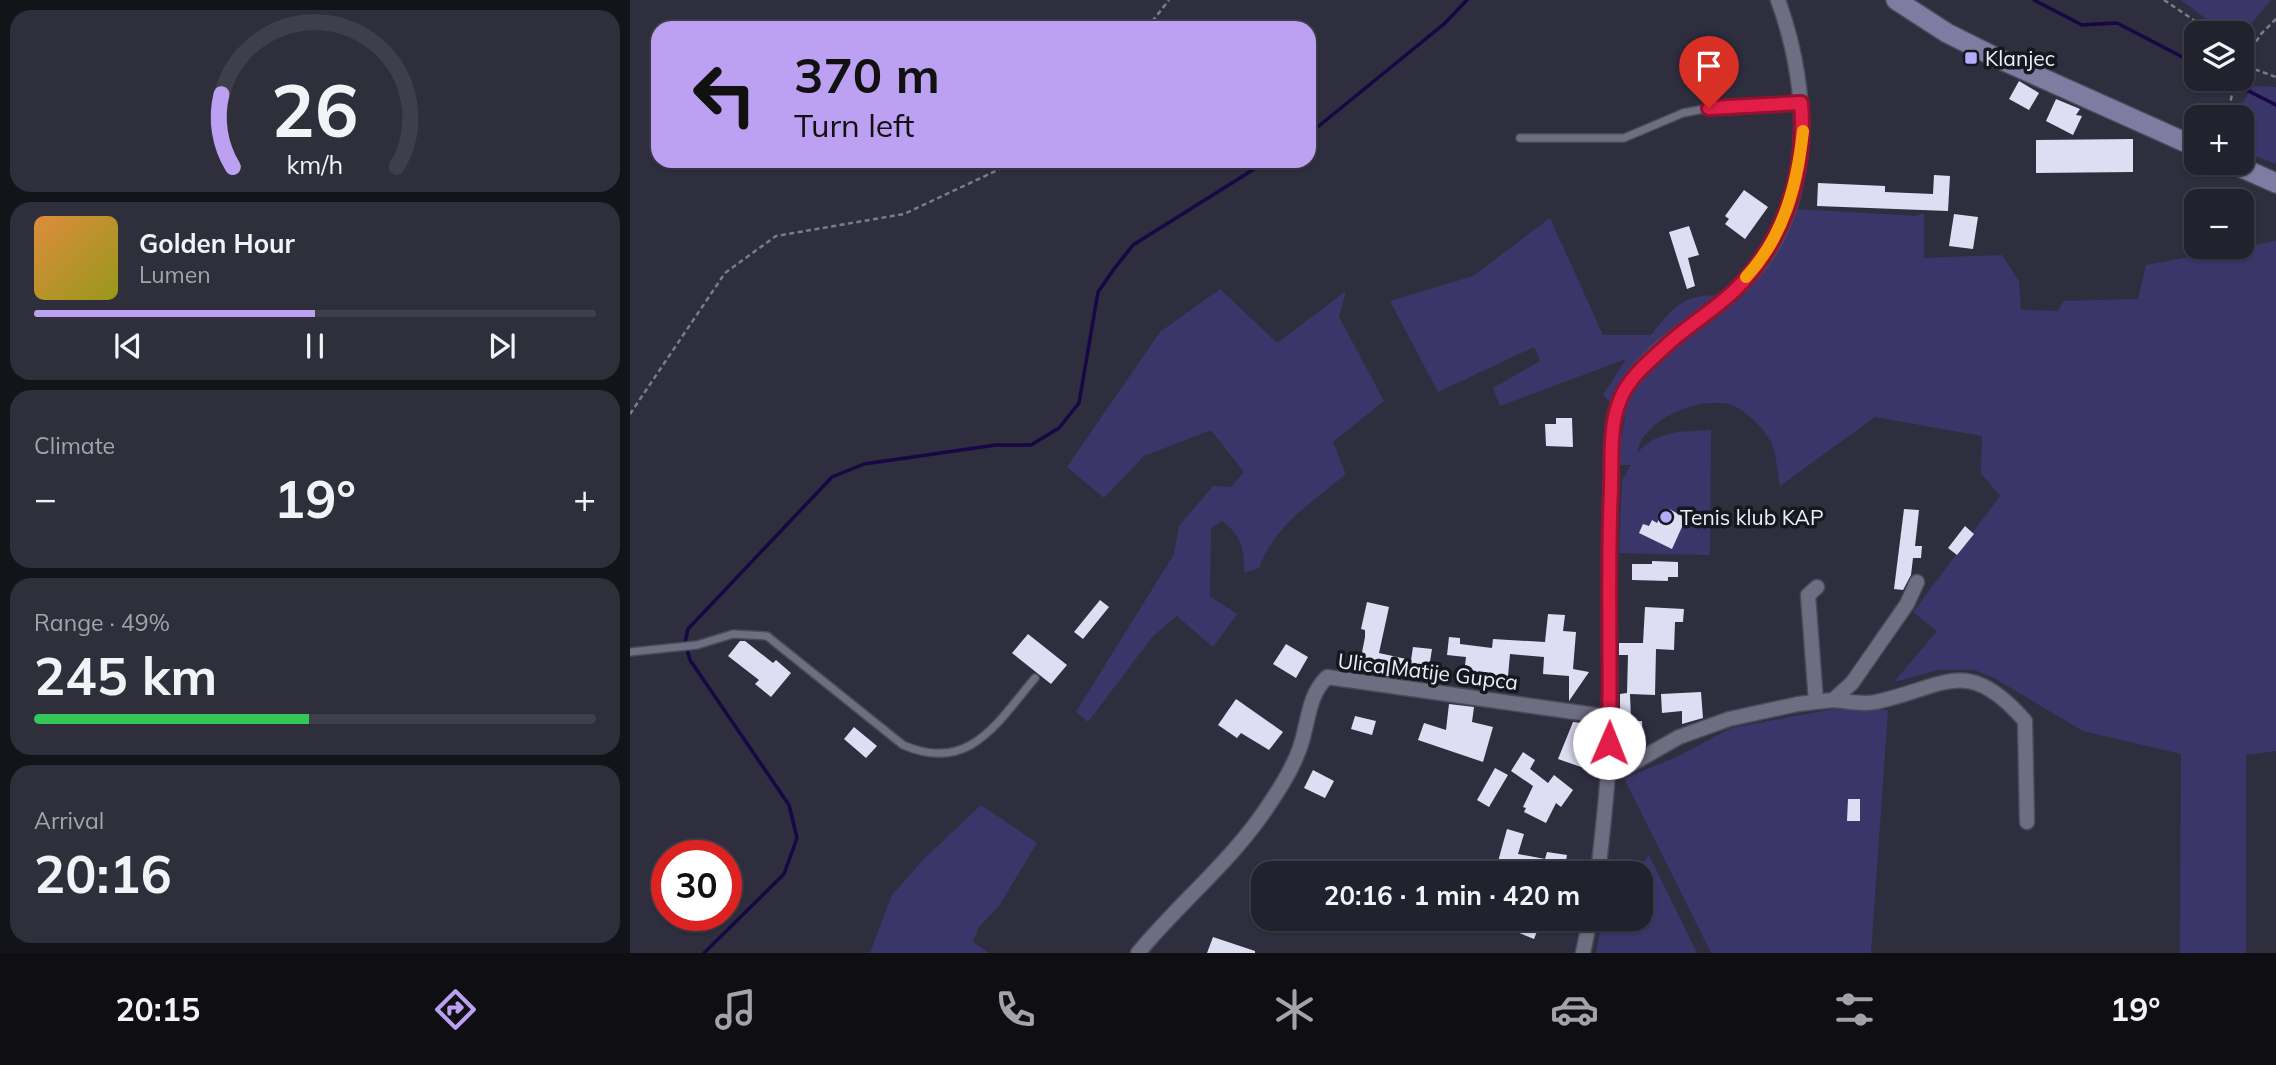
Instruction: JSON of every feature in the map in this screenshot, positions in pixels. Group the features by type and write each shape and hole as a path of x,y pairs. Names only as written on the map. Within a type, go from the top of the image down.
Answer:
{"main road":[{"path":"1896,0 1947,33 2184,142"},
{"path":"2254,173 2276,183"}],"street":[{"path":"1599,861 1609,770 1607,575 1613,435 1620,399 1643,367 1693,322 1732,293 1759,263 1790,204 1803,126 1793,43 1777,0"},
{"path":"1833,700 1852,683 1907,604 1917,582"},
{"path":"1816,702 1808,595 1817,587"},
{"name":"Ulica Matije Gupca","path":"1138,953 1269,805 1291,769 1302,742 1316,688 1327,677 1610,717"},
{"path":"1609,770 1628,766 1679,737 1729,719 1833,700 1873,703 1945,680 1965,679 1986,686 2010,703 2025,721 2027,822"},
{"path":"1583,953 1588,931"}],"lane":[{"path":"1520,138 1624,138 1683,113 1709,108 1801,103"},
{"path":"630,652 680,648 733,634 767,636 903,744 920,752 965,750 982,740 1035,678"}],"path":[{"path":"1152,21 1169,0"},
{"path":"2164,0 2195,21"},
{"path":"2254,46 2276,19"},
{"path":"2254,69 2276,77"},
{"path":"630,414 725,273 776,236 904,214 1002,168"}],"shaded area":[{"path":"2181,0 2271,0 2254,21 2209,21"},
{"path":"2254,86 2276,87 2276,164 2254,156 2254,105 2241,105 2250,91 2254,91"},
{"path":"1796,209 1916,216 1924,213 1924,258 2002,255 2019,281 2021,310 2058,311 2063,301 2138,299 2146,265 2184,258 2254,259 2254,245 2276,241 2276,751 2246,755 2246,953 2180,953 2181,754 2083,731 1994,678 1974,670 1938,670 1894,682 1937,631 1913,612 2000,496 1981,473 1982,436 1875,417 1780,486 1772,444 1752,418 1729,404 1687,407 1673,413 1649,430 1637,453 1661,436 1711,430 1710,555 1619,553 1622,480 1631,465 1616,465 1625,417 1603,395 1626,359 1500,406 1493,388 1540,361 1534,347 1438,392 1390,301 1473,276 1550,218 1603,335 1651,335 1670,313 1687,300 1707,296 1736,296 1774,256 1781,227"},
{"path":"1220,289 1277,343 1346,291 1339,317 1384,401 1333,442 1346,474 1284,527 1265,553 1259,568 1244,573 1244,557 1238,537 1222,521 1211,528 1210,596 1237,614 1213,647 1177,616 1153,636 1088,722 1076,712 1174,554 1179,526 1213,486 1231,487 1244,472 1211,430 1144,456 1104,498 1067,467 1160,332"},
{"path":"1834,709 1888,710 1871,953 1711,953 1624,778 1677,757 1731,728"},
{"path":"981,805 1037,843 999,906 979,927 973,942 989,953 870,953 892,895 924,859"},
{"path":"1653,863 1697,953 1596,953 1600,931 1653,931"}],"building":[{"path":"2019,81 2039,93 2029,110 2009,99"},
{"path":"2056,99 2080,109 2076,115 2082,116 2073,135 2046,121"},
{"path":"2133,139 2133,172 2036,173 2036,140"},
{"path":"1934,175 1950,176 1948,211 1817,206 1818,183 1885,186 1885,192 1933,194"},
{"path":"1744,190 1768,207 1745,239 1725,224 1729,219 1725,216"},
{"path":"1954,214 1978,217 1973,249 1949,246"},
{"path":"1689,226 1699,255 1688,258 1695,286 1687,289 1669,232"},
{"path":"1556,418 1572,418 1573,447 1546,446 1545,424 1556,424"},
{"path":"1669,509 1686,518 1672,549 1639,533 1643,524 1649,526 1652,520 1657,523 1662,513 1666,515"},
{"path":"1904,509 1919,510 1915,546 1922,546 1921,558 1913,558 1911,575 1903,590 1894,589"},
{"path":"1965,526 1974,534 1957,555 1948,548"},
{"path":"1652,561 1678,562 1678,577 1668,577 1668,581 1632,580 1632,564 1652,564"},
{"path":"1100,600 1109,607 1083,639 1074,632"},
{"path":"1367,602 1389,607 1379,653 1411,660 1413,647 1432,649 1427,681 1364,673 1365,669 1359,668 1365,637 1365,630 1361,629"},
{"path":"1645,607 1684,609 1683,622 1675,622 1674,650 1656,649 1655,695 1630,694 1631,720 1620,720 1620,694 1627,693 1628,655 1619,655 1619,643 1643,643"},
{"path":"1548,614 1565,615 1563,631 1576,632 1573,669 1589,672 1569,701 1569,676 1543,674 1544,657 1510,654 1507,687 1490,686 1490,678 1464,675 1466,657 1447,655 1449,637 1460,638 1460,644 1492,648 1493,639 1545,642"},
{"path":"1028,634 1067,665 1051,684 1012,653"},
{"path":"740,641 745,641 773,663 776,660 791,673 771,697 755,684 759,680 728,656"},
{"path":"1286,644 1308,657 1296,678 1273,664"},
{"path":"1701,692 1703,718 1682,724 1682,711 1662,713 1661,694"},
{"path":"1236,699 1283,732 1269,750 1241,733 1237,738 1218,725"},
{"path":"1449,704 1474,707 1472,722 1493,727 1483,762 1418,740 1424,723 1446,730"},
{"path":"1355,716 1376,721 1372,735 1351,729"},
{"path":"1623,721 1642,721 1643,742 1624,743"},
{"path":"1573,722 1592,724 1587,748 1590,749 1584,768 1558,759"},
{"path":"854,727 877,746 866,758 844,739"},
{"path":"1523,752 1535,760 1530,769 1548,783 1554,775 1573,790 1561,807 1556,803 1546,823 1524,812 1526,808 1523,807 1533,786 1511,771"},
{"path":"1495,768 1508,775 1489,807 1477,800"},
{"path":"1313,770 1334,781 1325,798 1304,788"},
{"path":"1848,799 1860,799 1860,821 1847,821"},
{"path":"1507,829 1524,834 1518,854 1545,859 1547,852 1567,855 1566,861 1498,861"},
{"path":"1517,931 1537,931 1534,939"},
{"path":"1213,937 1255,951 1255,953 1207,953"}],"waterway":[{"path":"1316,128 1444,24 1467,0"},
{"path":"2034,0 2082,25 2117,23 2184,58"},
{"path":"2249,91 2276,105"},
{"path":"704,953 784,874 797,838 789,805 690,660 685,642 688,629 832,477 864,464 996,445 1031,445 1059,428 1079,403 1098,292 1114,269 1133,245 1256,168"}],"slow traffic":[{"path":"1746,277 1772,242 1790,204 1803,131"}],"place":[{"name":"Klanjec","path":"1971,58"},
{"name":"Tenis klub KAP","path":"1666,517"}],"route":[{"path":"1609,743 1607,575 1613,435 1620,399 1643,367 1693,322 1732,293 1759,263 1790,204 1799,160 1803,126 1801,103 1709,108"}]}
